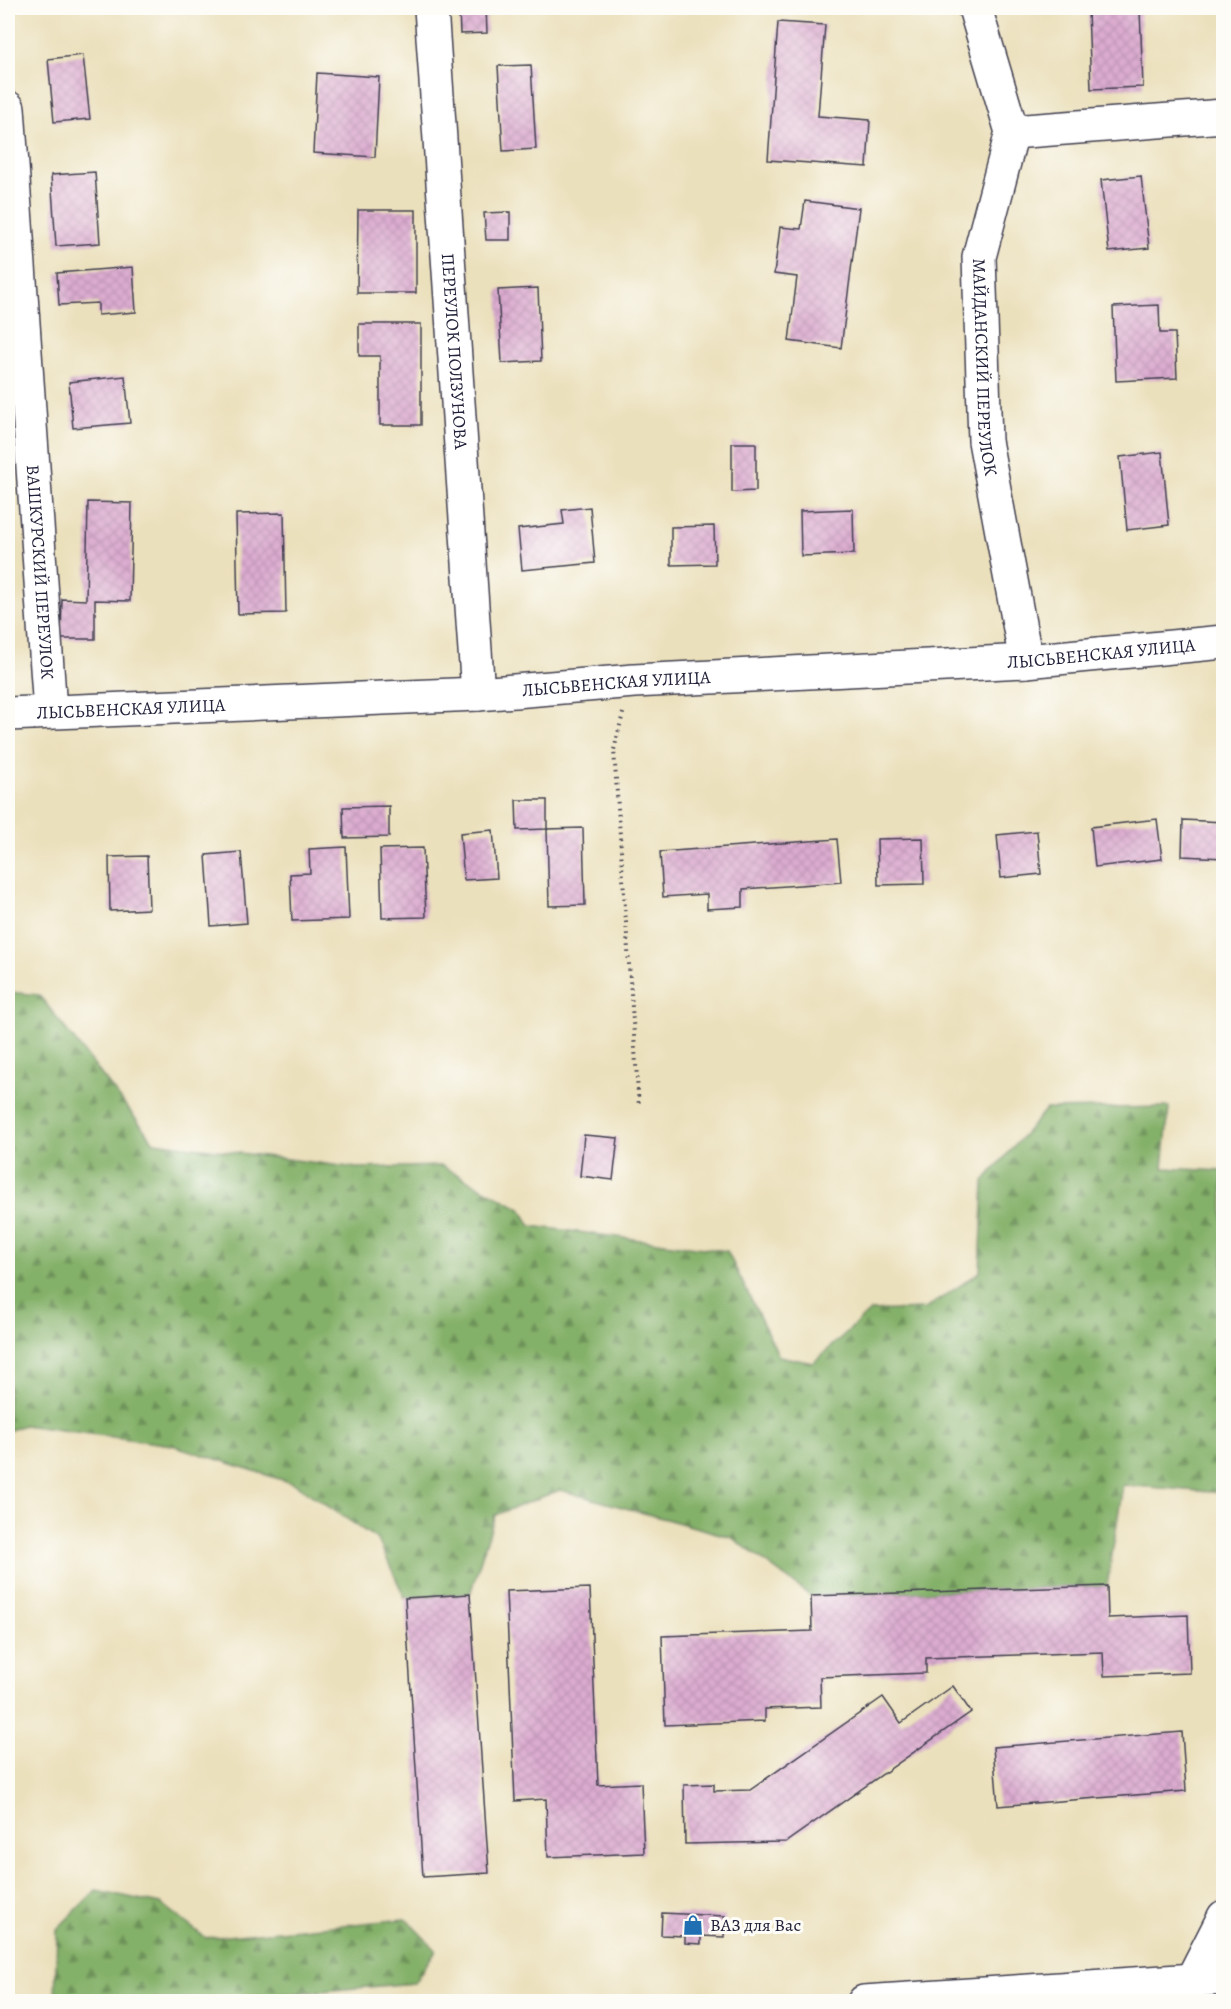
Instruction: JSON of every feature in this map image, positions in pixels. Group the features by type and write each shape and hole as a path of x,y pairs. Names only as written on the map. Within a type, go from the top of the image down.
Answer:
{"street":[{"name":"ПЕРЕУЛОК ПОЛЗУНОВА","path":"431,8 478,694"},
{"path":"975,8 1012,132 1224,116"},
{"name":"ВАШКУРСКИЙ ПЕРЕУЛОК","path":"8,108 50,711"},
{"name":"МАЙДАНСКИЙ ПЕРЕУЛОК","path":"1012,132 979,257 985,441 1026,662"},
{"name":"ЛЫСЬВЕНСКАЯ УЛИЦА","path":"8,714 478,694 634,681 1026,662 1224,642"},
{"path":"864,2001 928,1999 1208,1979 1224,1917"}],"path":[{"path":"634,681 619,726 614,750 639,1107"}],"green space":[{"path":"8,992 39,995 154,1142 357,1168 442,1166 521,1209 531,1226 727,1251 779,1356 813,1363 870,1311 925,1309 980,1272 984,1181 1046,1109 1169,1107 1163,1168 1223,1171 1223,1493 1123,1485 1107,1586 811,1596 731,1537 560,1490 495,1515 470,1594 405,1598 378,1540 295,1484 172,1445 24,1425 8,1431"},
{"path":"96,1890 161,1904 206,1938 406,1919 436,1950 414,1983 207,2001 55,2001 57,1929"}],"building":[{"path":"459,8 486,8 487,33 460,34"},
{"path":"1140,10 1143,87 1091,89 1088,11"},
{"path":"778,22 825,25 818,116 870,120 867,167 768,160"},
{"path":"83,55 90,119 54,122 48,59"},
{"path":"531,65 536,149 503,151 498,66"},
{"path":"317,73 379,77 375,157 313,153"},
{"path":"95,172 100,243 56,246 51,175"},
{"path":"1141,176 1149,248 1109,252 1101,180"},
{"path":"805,201 859,208 841,348 789,341 797,277 774,274 780,227 801,229"},
{"path":"358,210 416,210 416,293 357,293"},
{"path":"510,212 510,240 486,240 484,213"},
{"path":"133,267 136,312 98,315 98,303 59,305 57,273"},
{"path":"538,288 541,361 502,363 498,290"},
{"path":"1159,305 1160,333 1175,333 1177,378 1116,381 1113,307"},
{"path":"359,324 421,324 421,425 380,425 380,356 359,356"},
{"path":"125,376 130,423 73,428 69,382"},
{"path":"732,443 756,443 756,491 732,492"},
{"path":"1162,452 1169,525 1127,530 1120,457"},
{"path":"88,502 132,503 130,601 95,600 95,639 61,639 62,599 86,600"},
{"path":"590,507 595,563 522,570 518,529 564,524 562,510"},
{"path":"853,509 854,554 801,556 800,511"},
{"path":"284,513 286,613 238,614 236,514"},
{"path":"714,526 715,564 671,565 671,527"},
{"path":"516,800 547,800 547,829 517,830"},
{"path":"389,806 389,837 344,838 343,807"},
{"path":"1157,819 1162,859 1095,867 1091,827"},
{"path":"1183,820 1224,822 1224,858 1182,856"},
{"path":"583,828 585,905 549,906 547,829"},
{"path":"493,830 497,878 464,880 460,833"},
{"path":"1037,831 1041,874 1001,878 997,835"},
{"path":"923,838 924,884 878,885 877,839"},
{"path":"837,839 841,882 743,889 743,907 707,909 707,894 663,897 660,852"},
{"path":"346,847 349,919 292,921 290,874 310,873 309,849"},
{"path":"423,848 426,917 382,918 380,849"},
{"path":"241,852 247,923 211,926 206,855"},
{"path":"147,856 149,909 110,911 109,857"},
{"path":"584,1135 618,1138 613,1180 580,1176"},
{"path":"1107,1586 1108,1618 1188,1615 1190,1673 1104,1676 1103,1652 926,1658 926,1673 820,1677 821,1707 765,1709 765,1721 665,1725 662,1636 812,1631 811,1596"},
{"path":"590,1588 598,1785 641,1783 644,1853 548,1857 546,1799 515,1801 506,1591"},
{"path":"470,1594 489,1873 423,1877 405,1598"},
{"path":"953,1686 971,1712 786,1842 685,1844 684,1785 714,1784 714,1791 750,1790 883,1697 901,1723"},
{"path":"1182,1732 1186,1791 998,1806 993,1747"},
{"name":"ВАЗ для Вас","path":"662,1913 725,1916 724,1937 701,1936 701,1944 685,1943 685,1936 661,1935"}],"place":[{"name":"ВАЗ для Вас","path":"693,1925"}]}
